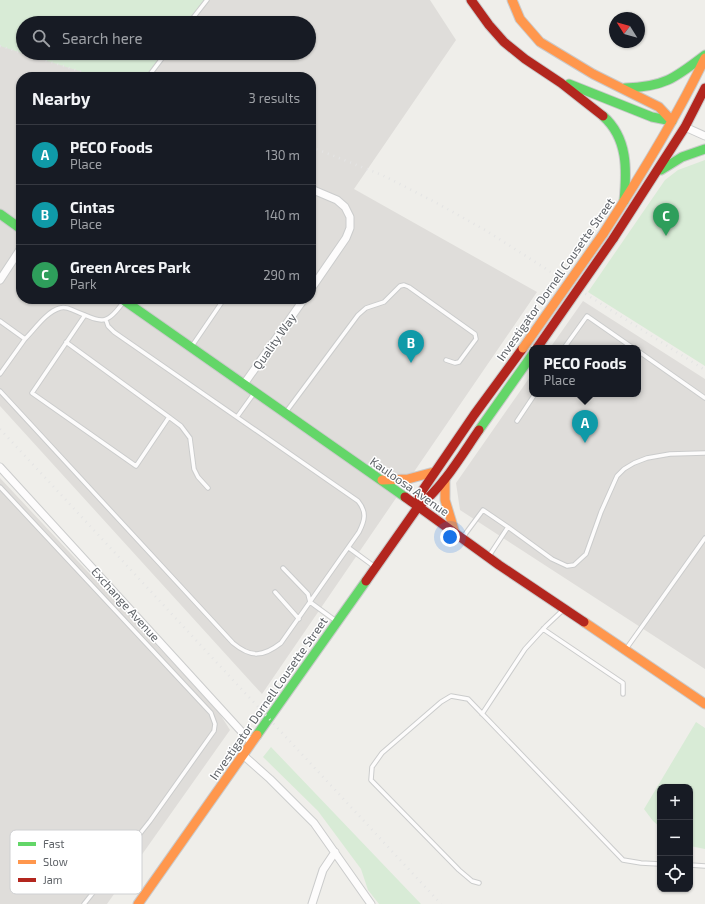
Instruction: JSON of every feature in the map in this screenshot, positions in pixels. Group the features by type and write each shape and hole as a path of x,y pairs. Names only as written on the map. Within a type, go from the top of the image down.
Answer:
{"main road":[{"path":"471,0 508,46 532,64 554,77 601,113 620,137 626,162 624,201"},
{"path":"512,0 520,19 540,42 580,67 659,107 672,121"},
{"path":"623,88 662,84 681,74 705,55"},
{"name":"Investigator Dornell Cousette Street","path":"418,507 420,494 434,472 603,234 672,121 705,58"},
{"path":"554,77 652,117 672,121 685,127"},
{"name":"Investigator Dornell Cousette Street","path":"539,345 613,239 655,175 685,127 705,88"},
{"path":"655,175 673,161 686,154 705,149"},
{"path":"0,214 16,225"},
{"name":"Kauloosa Avenue","path":"130,304 382,480 488,557 705,704"},
{"name":"Investigator Dornell Cousette Street","path":"138,904 418,507 427,500 445,478 529,360"},
{"path":"382,480 399,481 415,479 434,472"},
{"path":"445,478 443,490 446,509 458,536"}],"street":[{"path":"685,127 705,136"},
{"path":"316,191 337,200 345,207 350,217 350,228 344,243 316,282"},
{"path":"0,280 16,256"},
{"name":"Quality Way","path":"244,384 300,304"},
{"name":"Exchange Avenue","path":"0,467 252,742"},
{"path":"242,755 293,800 314,823 371,904"},
{"path":"312,904 323,870 335,852"}],"lane":[{"path":"194,16 207,0"},
{"path":"152,72 161,60"},
{"path":"286,413 358,315 366,308 384,302 400,286 404,285 409,287 475,334 476,339 459,362 455,363 446,360"},
{"path":"0,374 25,339 40,323 60,308 67,307 99,321 106,320 115,314 121,304"},
{"path":"192,347 221,304"},
{"path":"85,315 32,393 136,466 169,417"},
{"path":"566,345 586,316 629,345"},
{"path":"0,391 233,643 240,649 249,653 258,654 271,651 281,643 299,619 360,532 364,523 365,514 358,501 114,332 108,326 106,320"},
{"path":"0,321 25,339"},
{"path":"66,342 181,426 190,438 194,469 198,477 208,488"},
{"path":"641,353 705,398"},
{"path":"237,417 255,392"},
{"path":"518,421 533,397"},
{"path":"458,536 483,510 552,558 567,566 574,565 586,554 601,512 617,476 624,470 634,462 647,458 670,454 705,453"},
{"path":"0,487 210,713 215,724 214,731 142,832"},
{"path":"488,557 508,527"},
{"path":"626,650 705,538"},
{"path":"348,548 376,567"},
{"path":"283,568 308,594 310,602 337,621"},
{"path":"275,592 299,619"},
{"path":"482,714 525,649 564,609"},
{"path":"543,629 623,683 623,694"},
{"path":"479,883 472,882 459,870 371,780 372,767 382,752 441,702 451,696 468,699 623,860 657,864"},
{"path":"693,865 705,866"},
{"path":"84,904 92,894"}],"shaded area":[{"path":"0,0 430,0 456,40 354,189 537,292 262,694 0,406"},
{"path":"583,301 705,379 705,669 460,510 456,483 529,378 529,397 641,397 641,345 552,345"},
{"path":"0,478 218,711 230,730 142,854 142,830 10,830 10,894 114,894 107,904 0,904"}],"green space":[{"path":"0,0 207,0 194,16 16,16 16,51 0,46"},
{"path":"44,60 161,60 152,72 82,72"},
{"path":"705,160 705,366 588,292 665,180 678,170"},
{"path":"696,722 705,728 705,849 693,847 693,784 659,784"},
{"path":"271,747 421,904 379,904 368,890 361,869 318,811 263,757"},
{"path":"657,787 657,824 644,809"}],"railway":[{"path":"0,46 16,51"},
{"path":"44,60 82,72"},
{"path":"316,149 382,175 485,230 705,370"},
{"path":"0,429 441,904"}],"traffic: fast":[{"path":"625,88 650,86 668,80 685,70 705,55"},
{"path":"569,84 652,117 672,121"},
{"path":"603,116 617,134 624,155 626,178 624,201"},
{"path":"661,170 682,157 705,149"},
{"path":"0,214 16,225"},
{"path":"129,304 405,497"},
{"path":"479,430 529,359"},
{"path":"257,735 366,581"}],"traffic: slow":[{"path":"512,0 520,19 540,42 593,74 659,107 672,121"},
{"path":"603,234 657,148 705,58"},
{"path":"523,348 603,234"},
{"path":"382,480 408,479 434,472"},
{"path":"445,479 445,500 455,533"},
{"path":"584,622 705,704"},
{"path":"138,904 257,735"}],"traffic: jam":[{"path":"471,0 489,25 504,42 525,59 561,83 603,116"},
{"path":"613,239 685,127 705,88"},
{"path":"539,345 613,239"},
{"path":"418,507 420,494 474,415 523,348"},
{"path":"366,581 418,507 444,481 479,430"},
{"path":"405,497 499,565 584,622"}],"place":[{"name":"Green Arces Park","path":"666,236"},
{"name":"Cintas","path":"411,363"},
{"name":"PECO Foods","path":"585,443"}]}
